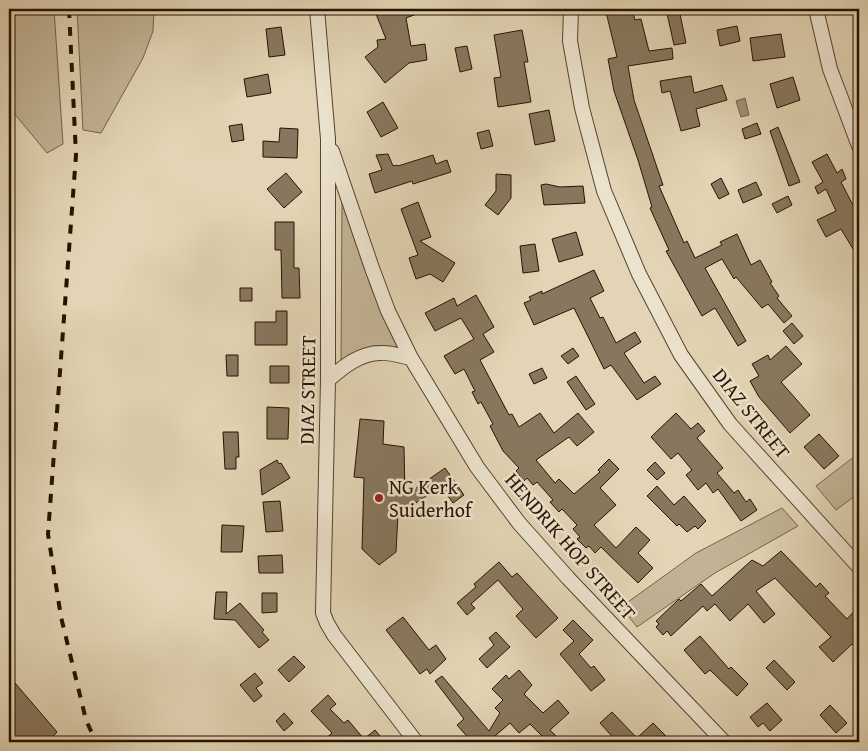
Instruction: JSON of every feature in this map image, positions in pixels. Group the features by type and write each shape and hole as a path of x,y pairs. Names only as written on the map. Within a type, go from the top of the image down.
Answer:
{"street":[{"name":"DIAZ STREET","path":"317,9 328,139 328,380 323,613 334,635 416,742"},
{"name":"DIAZ STREET","path":"571,9 570,41 582,108 604,191 639,274 681,355 730,424 859,567"},
{"path":"816,9 830,69 859,146"},
{"name":"HENDRIK HOP STREET","path":"328,139 388,311 411,358 477,468 518,523 724,742"},
{"path":"328,380 344,366 359,358 379,352 411,358"}],"shaded area":[{"path":"9,9 54,9 63,144 47,153 9,107"},
{"path":"77,9 154,9 153,31 143,58 101,133 83,130"},
{"path":"745,98 749,115 741,117 736,101"},
{"path":"342,203 372,290 398,349 375,346 341,364"},
{"path":"859,453 859,493 836,510 816,486"},
{"path":"782,508 798,526 715,573 637,627 621,607 696,553"}],"building":[{"path":"374,9 427,10 406,18 411,46 425,44 427,60 409,63 385,83 365,57 378,47 377,40 386,39"},
{"path":"618,9 632,9 635,20 641,19 649,51 672,48 673,59 628,66 634,100 663,185 659,186 684,243 687,241 695,258 722,245 720,242 737,234 751,265 760,260 772,282 770,283 779,296 777,298 792,316 784,323 768,304 762,308 736,277 734,279 722,259 705,268 746,341 738,346 715,308 702,316 666,251 669,250 650,208 652,207 638,160 614,91 608,59 617,57 606,12"},
{"path":"666,9 679,9 686,43 674,45"},
{"path":"737,26 740,41 720,46 717,30"},
{"path":"281,27 285,55 269,57 266,29"},
{"path":"522,30 528,62 524,62 531,102 498,107 494,78 501,77 494,35"},
{"path":"781,34 785,57 753,61 750,38"},
{"path":"467,46 472,69 460,72 455,48"},
{"path":"268,74 271,93 247,97 244,79"},
{"path":"691,76 694,93 722,85 727,100 696,109 700,126 681,131 670,91 662,93 660,81"},
{"path":"793,77 800,100 777,108 770,84"},
{"path":"383,102 398,128 381,137 367,112"},
{"path":"549,110 555,141 535,145 529,114"},
{"path":"757,123 761,134 745,139 742,129"},
{"path":"242,124 244,140 232,142 229,126"},
{"path":"778,127 800,182 789,186 770,131"},
{"path":"280,128 298,129 297,158 263,157 263,141 279,142"},
{"path":"489,130 493,146 481,149 477,133"},
{"path":"388,154 393,166 433,155 436,164 447,160 451,172 413,184 412,181 375,193 369,174 382,170 376,155"},
{"path":"827,154 837,173 842,169 846,179 841,182 859,217 859,259 841,229 826,237 817,220 836,211 826,189 818,194 815,187 823,182 812,162"},
{"path":"286,173 302,192 284,208 267,189"},
{"path":"496,174 511,175 511,198 498,215 485,205 496,191"},
{"path":"721,178 729,194 719,199 711,184"},
{"path":"756,182 762,195 743,203 738,190"},
{"path":"546,184 560,187 583,186 585,203 544,205 541,185"},
{"path":"788,196 792,205 777,213 772,204"},
{"path":"418,202 431,237 420,241 455,263 443,282 430,274 416,279 409,258 418,255 401,209"},
{"path":"275,222 294,222 294,268 299,268 300,298 282,298 281,250 275,250"},
{"path":"576,232 583,255 559,262 552,239"},
{"path":"535,244 539,271 523,273 520,246"},
{"path":"594,270 604,291 590,298 600,318 603,317 616,343 635,332 641,342 624,353 644,383 655,376 661,384 637,400 611,365 604,369 574,308 534,325 524,303 531,300 529,297 542,291 542,294"},
{"path":"240,288 252,288 252,301 240,301"},
{"path":"476,295 494,327 483,334 494,352 480,360 509,415 512,414 519,427 540,413 554,433 578,413 594,432 577,446 569,437 536,460 555,483 559,479 574,494 600,472 598,470 609,459 619,469 600,488 616,505 594,525 616,548 636,527 650,540 638,553 653,568 638,583 601,547 595,553 589,546 586,548 577,539 580,537 573,529 577,525 562,509 559,512 550,502 553,500 537,482 533,485 527,478 524,481 516,471 519,468 503,451 490,426 493,424 481,402 478,404 472,392 475,391 464,369 455,374 444,356 474,339 461,318 435,331 425,313 454,298 457,306"},
{"path":"276,311 287,311 287,345 255,345 255,322 276,322"},
{"path":"792,323 803,336 794,344 783,331"},
{"path":"786,346 802,364 781,382 810,415 790,433 759,397 750,381 759,376 752,364 768,355 770,360"},
{"path":"573,348 579,356 568,364 561,356"},
{"path":"226,355 238,355 238,376 227,376"},
{"path":"270,366 289,366 289,383 270,383"},
{"path":"542,368 547,378 534,384 529,374"},
{"path":"576,376 595,404 586,410 567,382"},
{"path":"267,407 289,408 288,439 267,439"},
{"path":"676,413 691,429 698,423 705,431 697,438 723,468 717,473 734,493 738,490 746,502 750,499 757,510 741,521 718,489 713,493 706,483 698,490 686,475 692,470 678,453 671,459 651,437"},
{"path":"360,419 384,421 383,444 404,447 405,496 445,468 464,495 453,503 441,486 398,515 396,552 379,565 362,549 364,478 354,477"},
{"path":"223,432 238,432 239,457 236,457 236,469 225,469"},
{"path":"819,434 839,456 824,469 804,447"},
{"path":"277,460 290,478 262,495 260,470"},
{"path":"655,462 665,473 657,480 647,470"},
{"path":"657,486 674,505 684,496 706,521 698,529 695,526 687,532 679,524 677,526 647,496"},
{"path":"280,501 283,531 266,532 263,502"},
{"path":"222,525 244,526 242,552 221,552"},
{"path":"781,551 816,587 820,583 829,593 825,596 847,619 859,606 859,651 852,644 833,662 819,647 831,637 775,578 756,591 775,614 764,623 748,604 730,621 715,604 707,611 703,606 671,636 667,631 663,635 656,627 659,624 656,621 679,599 681,601 701,584 712,596 752,560 763,566"},
{"path":"282,555 283,573 259,573 258,556"},
{"path":"499,562 512,577 517,573 558,618 536,638 516,616 523,609 498,580 471,604 475,608 467,615 457,603 476,587 474,584"},
{"path":"216,592 227,592 226,614 240,603 264,630 262,632 269,640 259,648 235,620 214,619"},
{"path":"262,593 277,593 277,612 262,613"},
{"path":"403,617 429,650 436,645 446,659 430,674 427,669 420,674 386,630"},
{"path":"573,620 593,640 579,654 591,668 594,666 605,680 591,691 560,654 574,641 563,630"},
{"path":"496,632 510,647 487,668 479,659 494,645 489,638"},
{"path":"700,636 729,669 731,667 748,684 737,696 710,670 705,674 684,650"},
{"path":"294,656 305,667 289,682 278,670"},
{"path":"774,660 795,682 787,690 766,668"},
{"path":"519,670 532,685 524,694 543,713 558,700 569,713 550,730 562,742 548,742 530,724 519,733 510,723 488,742 472,742 457,725 464,719 435,681 442,676 489,731 500,713 495,708 503,700 492,689 506,675 509,679"},
{"path":"255,673 263,683 256,688 262,696 254,702 240,685"},
{"path":"9,676 57,732 48,742 9,742"},
{"path":"328,695 336,704 330,709 344,723 348,720 364,739 375,730 385,742 322,742 332,733 311,711"},
{"path":"767,703 782,720 770,731 763,723 758,727 750,717"},
{"path":"830,705 847,723 836,733 820,715"},
{"path":"612,712 637,738 653,723 672,742 617,742 600,723"},
{"path":"284,713 293,723 284,731 276,721"}],"railway":[{"path":"69,9 76,155 48,534 61,617 86,720 96,742"}],"place":[{"name":"NG Kerk Suiderhof","path":"379,498"}]}
